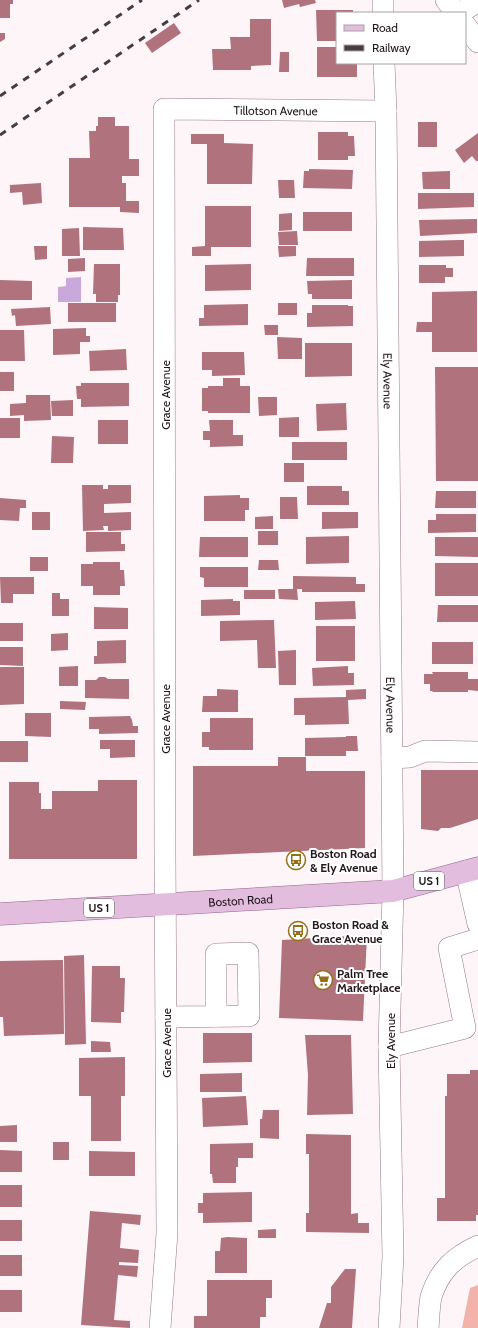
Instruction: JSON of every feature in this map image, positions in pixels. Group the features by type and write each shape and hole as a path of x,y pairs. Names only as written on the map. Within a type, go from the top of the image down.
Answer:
{"main road":[{"name":"Boston Road","path":"0,914 393,891 472,870"}],"street":[{"path":"383,0 383,12"},
{"path":"446,0 457,12"},
{"path":"458,12 463,0"},
{"path":"460,12 478,1"},
{"path":"466,26 478,42"},
{"name":"Ely Avenue","path":"387,69 386,111 393,891 389,1047 393,1257 389,1328"},
{"name":"Tillotson Avenue","path":"164,109 386,111"},
{"name":"Grace Avenue","path":"160,1328 167,1233 164,109"},
{"path":"392,758 410,757 425,751 478,752"},
{"path":"472,870 478,924"},
{"path":"389,1047 472,1026 449,948 478,939"},
{"path":"166,1017 216,1017"},
{"path":"428,1328 431,1298 440,1276 462,1253 478,1246"}],"shaded area":[{"path":"81,277 81,302 58,302 58,287 66,286 66,278"},
{"path":"478,1285 478,1328 462,1328 470,1288"}],"building":[{"path":"0,0 13,0 13,4 10,4 10,18 0,18"},
{"path":"282,0 315,0 316,3 300,7 299,4 284,8"},
{"path":"316,10 353,10 353,12 336,12 336,41 317,41"},
{"path":"250,19 271,19 271,65 251,66 251,70 213,70 212,49 231,49 230,37 250,37"},
{"path":"174,23 181,33 152,53 145,43"},
{"path":"0,33 5,33 5,39 0,42"},
{"path":"317,47 336,47 336,64 357,64 357,77 317,77"},
{"path":"280,52 289,52 289,72 279,72"},
{"path":"98,117 115,117 115,126 129,126 129,159 139,159 139,176 122,176 122,183 126,183 126,201 139,201 139,213 120,212 120,207 69,207 69,158 90,158 89,131 96,131 96,126 98,126"},
{"path":"418,122 437,122 437,147 418,147"},
{"path":"318,132 348,132 348,136 354,136 355,156 348,156 348,160 318,160"},
{"path":"478,133 478,161 476,161 472,156 464,163 455,150"},
{"path":"191,134 224,134 224,143 253,144 252,184 207,184 207,144 191,144"},
{"path":"309,169 353,170 352,189 303,188 304,171 309,171"},
{"path":"450,171 450,189 423,189 422,172"},
{"path":"278,180 294,180 295,198 279,198"},
{"path":"41,183 42,203 23,205 22,192 10,193 10,185"},
{"path":"418,193 474,193 474,207 418,209"},
{"path":"205,206 251,206 251,247 211,247 211,256 192,256 192,247 205,246"},
{"path":"303,212 352,212 352,231 303,231"},
{"path":"292,213 292,230 279,231 279,214"},
{"path":"477,219 477,233 420,236 419,220"},
{"path":"83,227 123,228 124,250 83,250"},
{"path":"79,228 80,256 62,256 62,229"},
{"path":"297,231 298,245 279,245 278,232"},
{"path":"464,240 464,256 419,257 419,241"},
{"path":"34,246 47,246 47,259 35,260"},
{"path":"278,246 296,246 296,256 279,257"},
{"path":"85,258 85,271 68,272 68,259"},
{"path":"307,258 354,258 354,276 306,276"},
{"path":"94,264 120,264 120,295 118,295 118,302 96,302 96,294 93,294"},
{"path":"251,264 251,290 205,291 205,265"},
{"path":"419,265 446,265 446,268 453,268 453,277 445,277 445,283 419,283"},
{"path":"0,280 32,281 32,300 0,300"},
{"path":"352,280 352,299 312,299 312,294 308,294 307,281"},
{"path":"477,291 477,352 432,352 432,332 416,332 417,322 432,322 432,292"},
{"path":"68,303 116,303 116,322 68,322"},
{"path":"278,303 297,303 297,315 278,315"},
{"path":"248,304 248,325 199,326 199,318 204,318 204,305"},
{"path":"312,305 353,306 353,326 307,327 307,313 312,313"},
{"path":"50,307 51,324 16,326 15,315 12,316 11,309"},
{"path":"264,325 278,325 278,335 265,335"},
{"path":"86,328 86,336 90,336 90,342 80,342 80,354 53,355 53,329"},
{"path":"0,330 24,330 25,361 0,361"},
{"path":"277,337 302,338 302,359 278,359"},
{"path":"305,343 352,343 352,376 305,377"},
{"path":"126,349 127,370 90,371 89,351"},
{"path":"202,352 244,352 245,375 212,376 212,370 202,370"},
{"path":"435,367 478,367 478,481 436,481"},
{"path":"0,372 14,372 14,391 0,391"},
{"path":"223,378 240,378 240,386 250,386 250,413 208,413 208,411 202,411 202,388 208,388 208,386 223,386"},
{"path":"81,383 129,383 129,406 81,407 81,399 77,399 76,386 81,386"},
{"path":"26,395 50,395 51,420 24,421 24,415 10,416 10,404 26,403"},
{"path":"258,397 277,397 277,415 259,416"},
{"path":"73,400 73,416 52,416 51,401"},
{"path":"346,403 347,430 317,431 316,404"},
{"path":"299,417 299,437 279,437 279,418"},
{"path":"0,418 20,418 20,438 0,438"},
{"path":"98,420 128,420 128,444 98,444"},
{"path":"209,420 233,420 233,435 243,435 243,446 210,447 210,440 203,440 203,431 210,431"},
{"path":"52,436 74,437 73,463 51,463"},
{"path":"292,442 347,442 347,460 292,460"},
{"path":"284,463 304,463 304,482 284,482"},
{"path":"82,485 103,485 103,489 108,489 108,485 131,485 131,503 104,504 104,513 131,512 131,530 108,531 108,526 103,526 104,530 83,531"},
{"path":"307,486 342,486 342,491 349,491 349,505 307,505"},
{"path":"436,491 476,491 476,508 435,508"},
{"path":"240,495 240,498 249,498 249,510 245,510 245,521 204,521 204,496"},
{"path":"280,497 297,497 298,519 280,519"},
{"path":"0,498 26,500 26,508 20,508 19,521 0,520"},
{"path":"32,512 50,512 50,530 32,530"},
{"path":"322,512 358,512 358,528 322,529"},
{"path":"436,514 476,514 476,532 428,533 428,520 436,520"},
{"path":"273,516 273,529 255,529 255,517"},
{"path":"258,531 278,531 278,545 258,545"},
{"path":"86,532 121,532 121,544 125,544 125,551 86,552"},
{"path":"349,536 349,563 306,564 306,537"},
{"path":"200,537 248,537 248,557 199,557"},
{"path":"435,537 478,537 478,557 435,556"},
{"path":"30,557 48,557 48,571 30,571"},
{"path":"259,560 278,560 279,570 258,570"},
{"path":"93,562 120,562 120,570 124,570 125,586 120,586 120,595 93,595 93,586 81,586 81,564 93,564"},
{"path":"435,563 478,563 478,596 435,596"},
{"path":"200,567 248,567 248,587 204,587 204,578 200,577"},
{"path":"293,576 356,577 356,584 365,584 365,592 302,592 302,589 297,589 298,600 279,599 278,589 293,589"},
{"path":"0,577 34,577 34,594 13,594 13,603 1,603"},
{"path":"244,590 275,590 275,599 244,599"},
{"path":"52,593 60,593 60,599 69,599 69,616 52,616"},
{"path":"233,599 233,601 240,601 240,615 201,616 201,600"},
{"path":"355,601 356,619 315,620 315,602"},
{"path":"438,605 478,605 478,622 437,622"},
{"path":"94,607 128,608 128,629 94,629"},
{"path":"274,620 276,668 258,668 257,640 220,641 220,621"},
{"path":"0,623 23,623 23,641 0,641"},
{"path":"316,626 355,626 355,661 316,661"},
{"path":"68,633 68,650 51,651 51,634"},
{"path":"126,640 126,663 94,664 94,656 97,656 97,641"},
{"path":"432,642 473,642 473,664 432,664"},
{"path":"0,647 23,647 23,666 0,665"},
{"path":"296,650 296,685 279,685 278,651"},
{"path":"78,666 78,686 59,686 59,667"},
{"path":"348,666 348,673 354,673 354,685 313,686 312,668"},
{"path":"0,667 24,667 24,704 0,705"},
{"path":"432,672 468,672 468,679 478,679 478,691 430,691 430,684 424,684 424,674 433,674"},
{"path":"99,677 105,677 108,679 129,679 129,699 85,698 85,680 96,680"},
{"path":"217,689 238,690 238,712 202,712 203,696 217,696"},
{"path":"366,689 366,699 348,700 349,724 305,725 305,715 294,715 294,698 346,697 346,690"},
{"path":"60,701 86,702 85,710 60,709"},
{"path":"25,713 51,713 51,737 25,736"},
{"path":"130,716 133,726 138,726 138,733 99,734 99,729 89,729 89,717"},
{"path":"210,718 253,718 253,750 209,750 209,747 202,747 202,732 210,732"},
{"path":"357,736 358,751 346,751 346,756 305,756 305,738"},
{"path":"100,740 135,740 135,757 110,758 110,749 100,749"},
{"path":"0,741 28,741 28,762 0,762"},
{"path":"278,757 306,757 306,771 365,771 365,848 193,856 193,766 278,766"},
{"path":"421,770 478,770 478,819 450,828 441,828 438,831 421,829"},
{"path":"98,780 137,780 137,859 9,859 9,782 39,782 41,809 52,809 52,791 98,791"},
{"name":"Palm Tree Marketplace","path":"367,935 363,1021 279,1018 282,940"},
{"path":"84,955 86,1044 65,1045 64,956"},
{"path":"63,960 64,1034 4,1036 3,1017 0,1017 0,961"},
{"path":"92,966 120,966 120,978 125,978 124,1012 121,1012 121,1023 91,1022"},
{"path":"203,1033 252,1033 252,1062 203,1063"},
{"path":"305,1035 351,1035 353,1114 307,1115 308,1075"},
{"path":"91,1041 110,1042 111,1052 91,1052"},
{"path":"125,1057 125,1096 121,1096 121,1141 91,1141 91,1096 79,1096 79,1058"},
{"path":"470,1070 478,1070 478,1215 476,1215 476,1221 437,1221 437,1198 445,1198 445,1096 447,1096 447,1074 470,1074"},
{"path":"242,1073 242,1092 200,1092 200,1074"},
{"path":"246,1096 248,1125 203,1127 202,1098"},
{"path":"263,1110 279,1110 279,1139 260,1138 260,1119 262,1119"},
{"path":"17,1125 17,1142 0,1142 0,1126"},
{"path":"306,1134 351,1135 351,1214 358,1213 358,1223 369,1223 369,1233 306,1232 306,1213 309,1213 309,1154 306,1154"},
{"path":"53,1142 69,1142 69,1160 53,1160"},
{"path":"253,1143 253,1158 238,1158 238,1167 236,1167 236,1183 213,1183 212,1174 210,1174 210,1144"},
{"path":"0,1150 22,1151 22,1172 0,1172"},
{"path":"89,1151 135,1152 135,1176 89,1176"},
{"path":"0,1185 22,1185 22,1207 0,1207"},
{"path":"252,1192 252,1222 203,1223 203,1213 198,1213 198,1203 203,1203 203,1193"},
{"path":"90,1211 141,1215 140,1225 122,1223 120,1248 139,1250 138,1263 119,1262 119,1265 138,1266 137,1277 118,1275 114,1320 130,1321 130,1328 81,1325"},
{"path":"0,1220 22,1220 22,1241 0,1241"},
{"path":"276,1229 276,1238 258,1238 258,1230"},
{"path":"221,1238 247,1238 247,1273 215,1273 215,1251 220,1251"},
{"path":"0,1255 22,1255 22,1276 0,1276"},
{"path":"345,1269 356,1269 352,1328 319,1328 327,1303 331,1303 331,1287"},
{"path":"207,1280 272,1280 272,1298 266,1298 266,1317 260,1317 260,1328 194,1328 194,1316 207,1316"},
{"path":"0,1290 22,1290 22,1312 0,1312"}],"railway":[{"path":"0,96 142,0"},
{"path":"0,135 199,0"}],"place":[{"name":"Boston Road & Ely Avenue","path":"296,860"},
{"name":"Boston Road & Grace Avenue","path":"298,931"},
{"name":"Palm Tree Marketplace","path":"323,980"}]}
